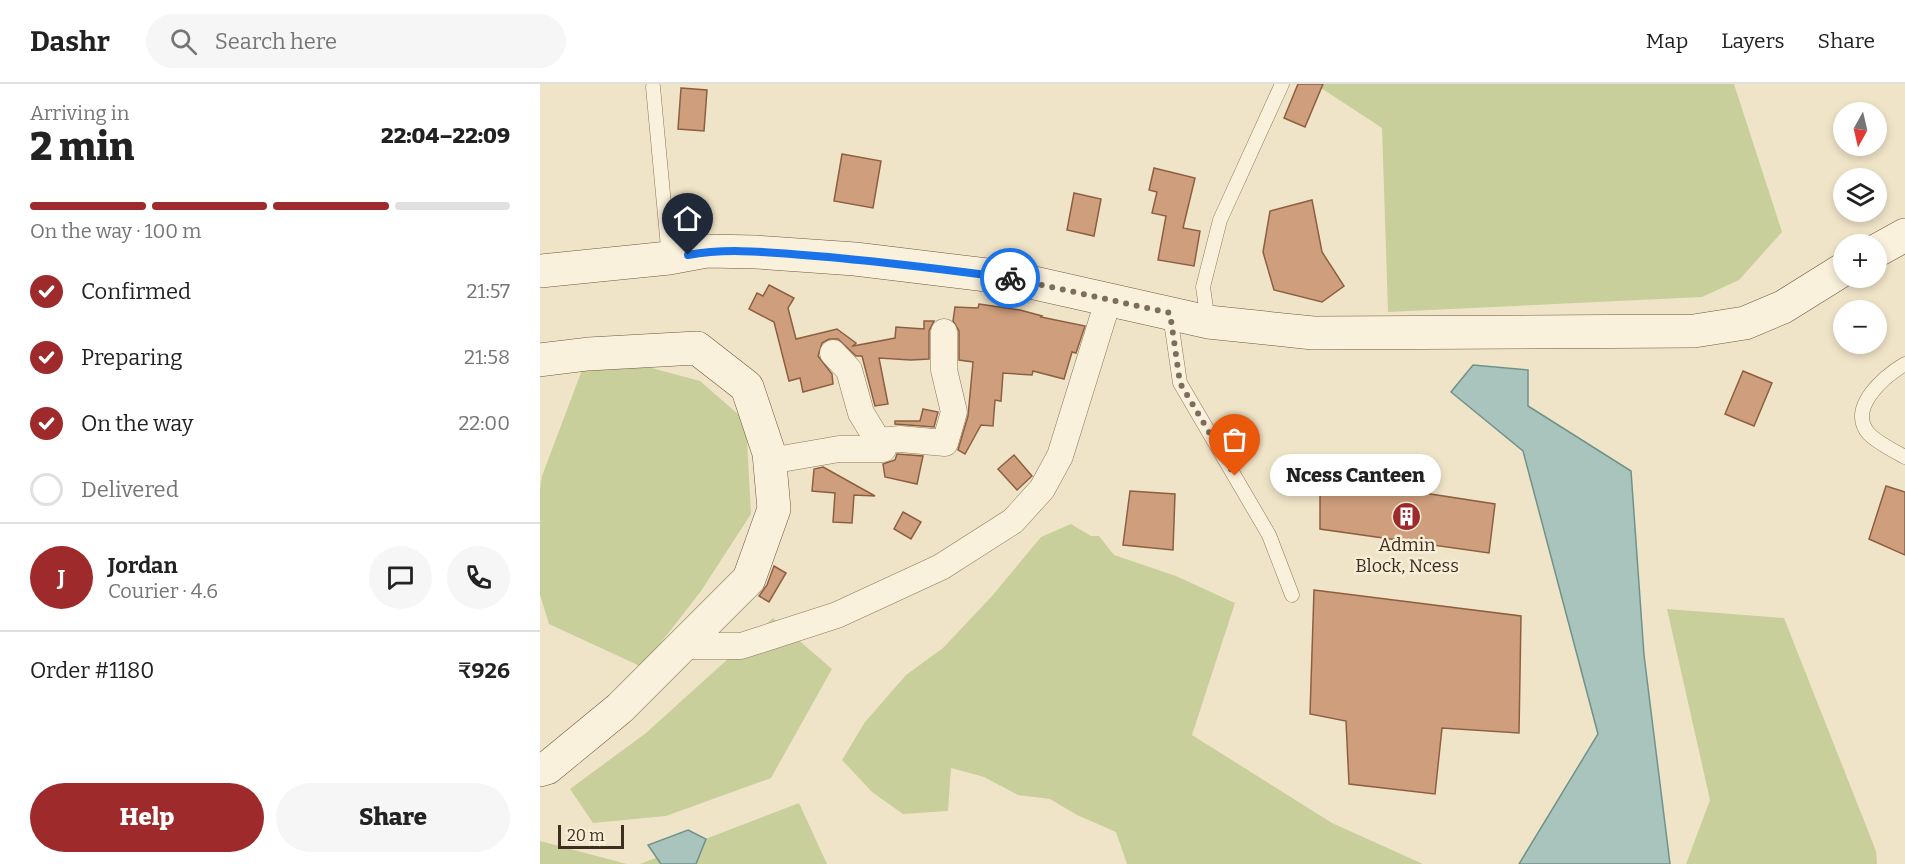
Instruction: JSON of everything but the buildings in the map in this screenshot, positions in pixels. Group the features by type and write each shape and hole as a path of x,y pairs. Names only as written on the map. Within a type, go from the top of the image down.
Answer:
{"main road":[{"path":"1887,245 1905,235"},
{"path":"540,271 669,258 707,251 855,259 1011,278 1208,322 1313,333 1694,331 1744,323 1784,307 1833,276"},
{"path":"540,360 588,354 697,348 747,387 770,461 774,508 749,579 620,708 547,768 540,770"}],"street":[{"path":"682,646 741,646 837,615 941,567 1013,520 1042,489 1060,456 1108,301"},
{"path":"878,441 900,439 945,444 954,412 944,370 944,332"},
{"path":"770,461 839,449 883,448 861,413 849,370 832,353"}],"lane":[{"path":"1208,322 1203,287 1220,220 1282,84"},
{"path":"653,87 669,258"},
{"path":"1170,313 1180,383 1269,535 1292,596"},
{"path":"1904,365 1874,388 1865,402 1863,419 1869,433 1905,457"}],"green space":[{"path":"1315,84 1734,84 1782,232 1739,280 1702,297 1388,312 1382,128"},
{"path":"585,362 633,363 700,381 746,421 751,514 701,591 642,667 549,624 540,595 542,476"},
{"path":"1071,524 1091,536 1099,536 1114,555 1176,576 1235,603 1192,735 1332,823 1423,864 1127,864 1116,832 1077,815 1050,799 1018,795 984,777 951,768 948,811 903,814 872,792 842,760 865,722 906,675 943,648 992,596 1041,537"},
{"path":"1667,609 1784,618 1876,851 1877,864 1686,864 1710,800"},
{"path":"773,618 832,669 771,778 666,816 593,823 570,789 646,733"},
{"path":"799,803 827,864 640,864"},
{"path":"540,841 627,864 540,864"}],"water":[{"path":"1473,365 1528,370 1528,406 1631,471 1644,655 1670,864 1519,864 1598,734 1523,451 1451,392"},
{"path":"688,830 706,839 696,864 661,864 648,845"}],"way so far":[{"path":"1010,278 1170,313 1180,383 1235,476"}],"place":[{"name":"Ncess Canteen","path":"1235,476"},
{"name":"Admin Block, Ncess","path":"1407,516"}],"route":[{"path":"688,255 707,251 776,253 855,259 1010,278"}]}
